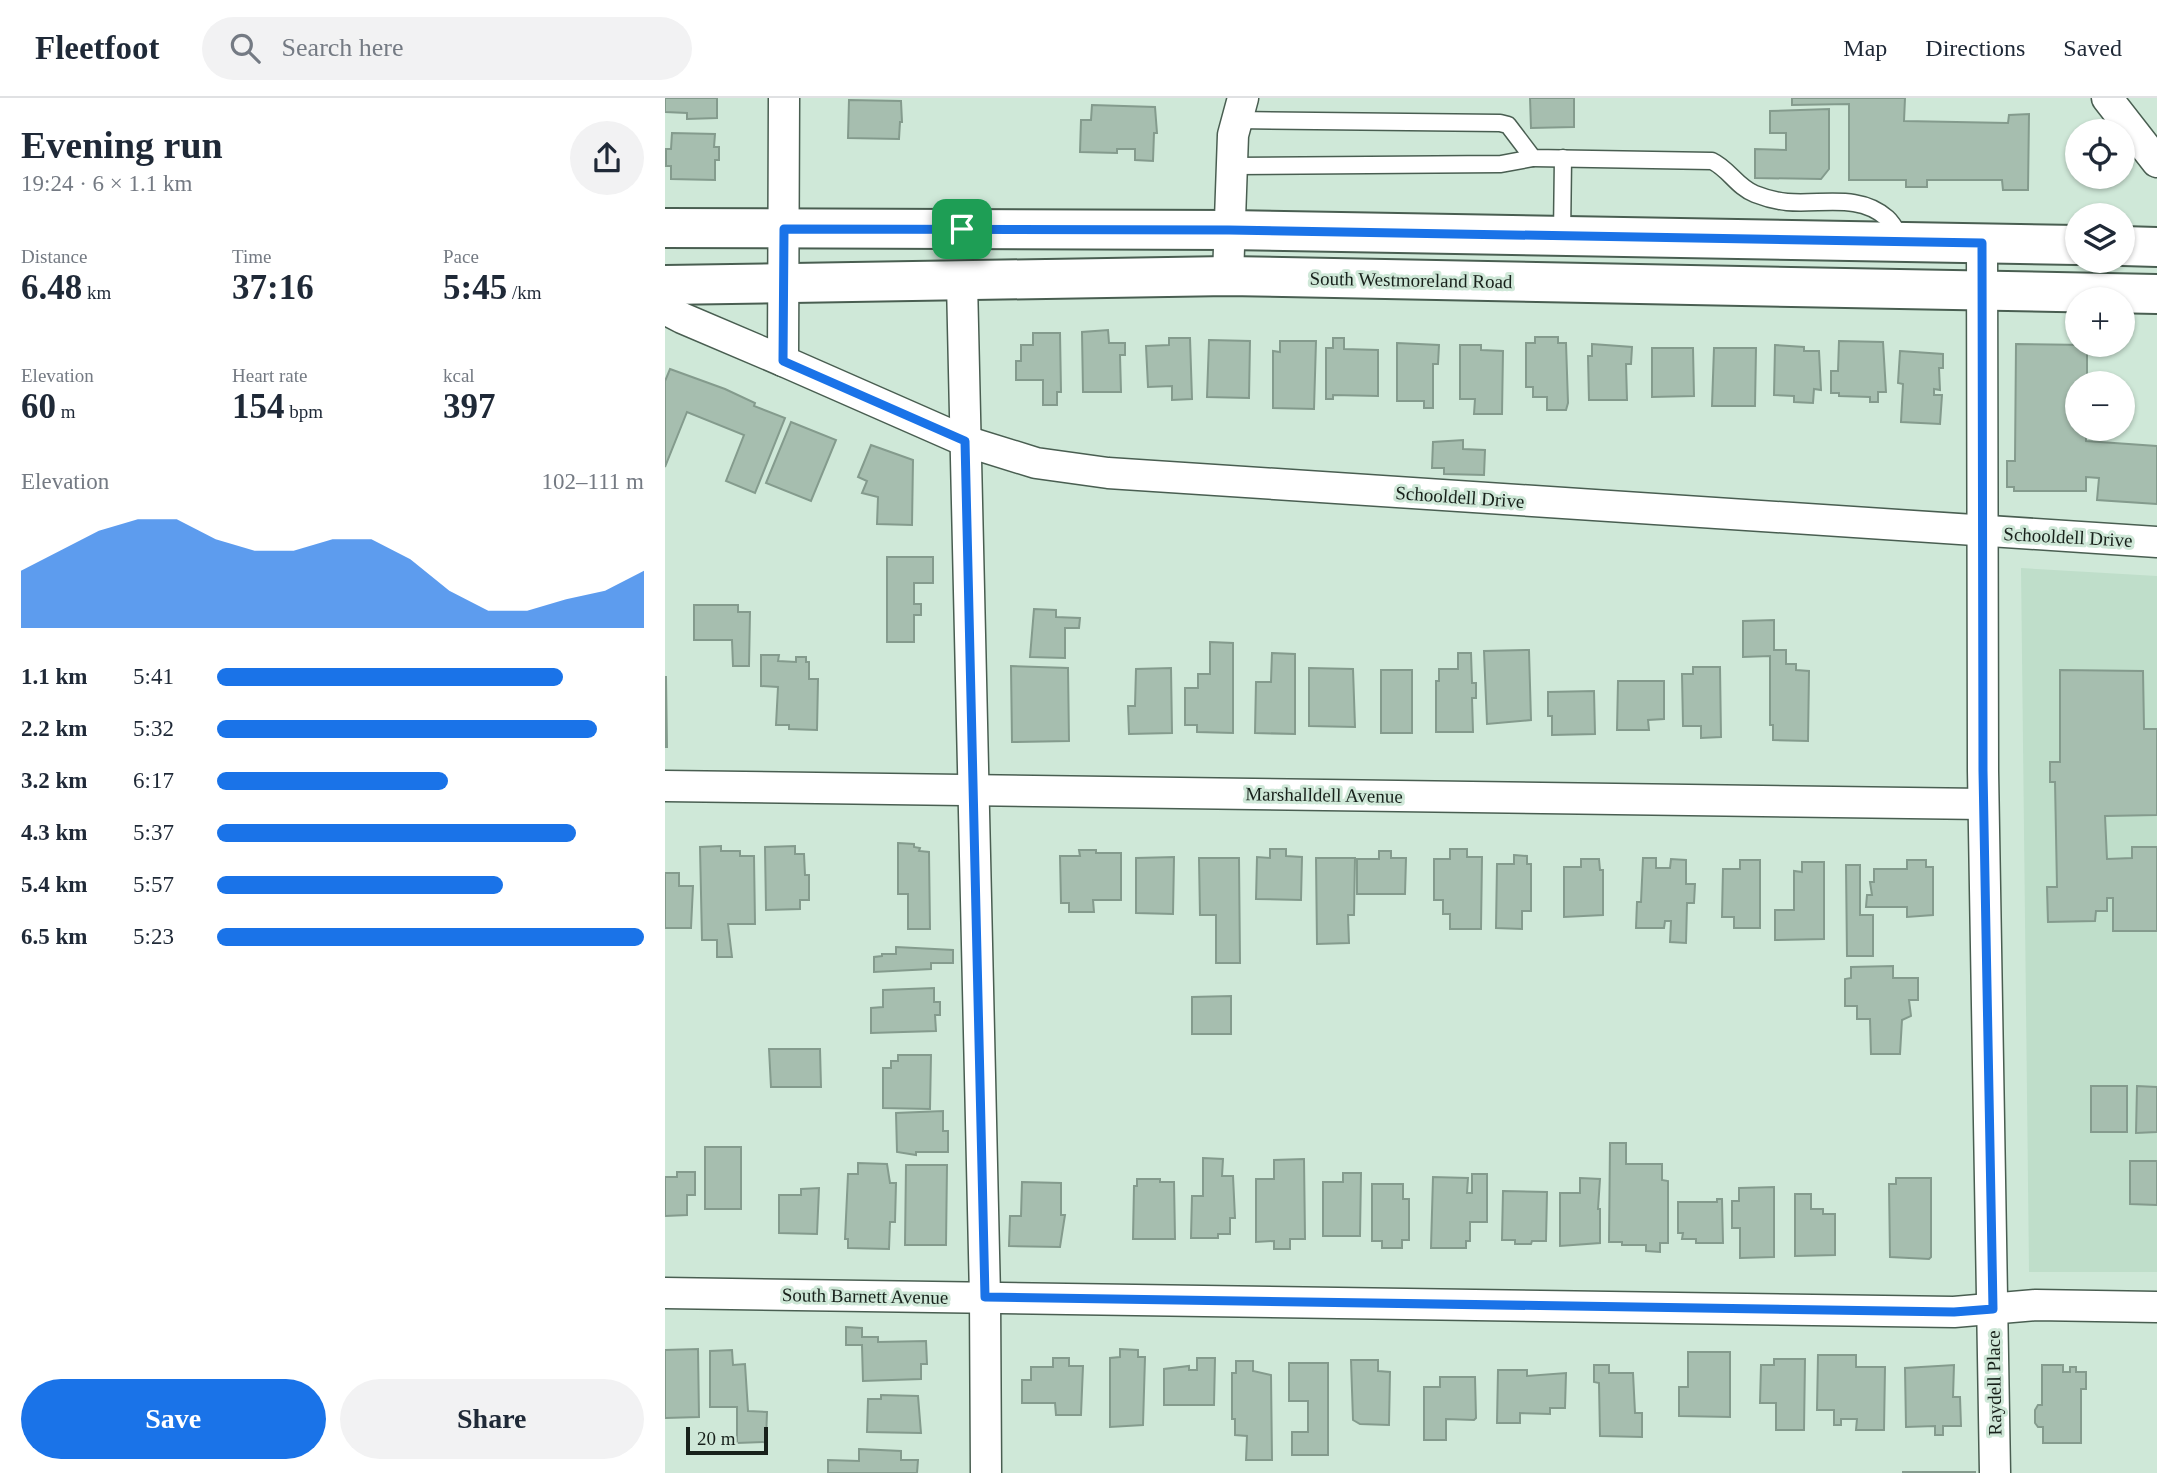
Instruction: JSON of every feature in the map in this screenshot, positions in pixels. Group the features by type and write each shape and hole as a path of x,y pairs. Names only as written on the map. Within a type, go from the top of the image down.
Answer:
{"main road":[{"path":"665,228 1229,230 2065,245"},
{"path":"2135,246 2157,247"},
{"name":"South Westmoreland Road","path":"665,285 1229,276 2157,294"}],"street":[{"path":"783,361 784,98"},
{"path":"2107,98 2157,162"},
{"path":"1229,276 1234,135 1240,109"},
{"name":"Raydell Place","path":"1982,243 1983,804 1995,1473"},
{"path":"962,282 985,1297 986,1473"},
{"name":"Schooldell Drive","path":"665,309 965,441 1037,463 1108,473 2157,542"},
{"name":"Marshalldell Avenue","path":"665,786 1983,804"},
{"name":"South Barnett Avenue","path":"665,1293 1954,1312 2036,1305 2157,1307"}],"lane":[{"path":"1240,109 1500,123 1508,125 1533,158"},
{"path":"1233,166 1501,164 1533,158 1712,161 1721,165 1741,187 1754,194 1786,202 1853,201 1871,207 1889,219 1903,242"},
{"path":"1562,236 1563,158"}],"shaded area":[{"path":"2021,568 2157,576 2157,1272 2029,1272"}],"building":[{"path":"665,98 717,98 717,118 687,119 687,113 665,112"},
{"path":"1530,98 1574,98 1574,127 1531,128"},
{"path":"1792,98 1905,98 1904,121 2008,123 2009,115 2029,114 2028,190 2003,190 2002,180 1927,180 1927,187 1906,187 1906,180 1849,180 1849,104 1792,105"},
{"path":"849,100 901,101 902,122 899,139 848,138"},
{"path":"1092,105 1155,107 1157,133 1154,133 1153,161 1135,160 1135,149 1117,149 1117,153 1080,152 1081,120 1091,120"},
{"path":"1829,109 1829,169 1821,179 1755,178 1755,149 1786,150 1786,133 1770,133 1770,111"},
{"path":"672,133 715,134 714,147 719,147 719,160 715,160 715,180 671,179 671,166 666,166 666,149 671,149"},
{"path":"1108,330 1109,343 1125,343 1125,355 1120,355 1121,392 1083,392 1082,332"},
{"path":"1033,333 1060,333 1061,392 1057,392 1057,405 1043,405 1043,380 1016,380 1016,361 1021,361 1021,345 1033,345"},
{"path":"1535,337 1558,337 1558,343 1566,343 1566,410 1547,410 1547,397 1533,397 1533,387 1526,387 1526,343 1535,343"},
{"path":"1169,338 1190,338 1192,399 1172,400 1172,386 1148,387 1146,346 1169,345"},
{"path":"1333,338 1344,338 1344,349 1378,350 1378,396 1333,395 1333,399 1326,399 1326,348 1333,348"},
{"path":"1209,340 1250,341 1249,398 1207,397"},
{"path":"1280,341 1316,341 1314,409 1273,408 1273,351 1280,352"},
{"path":"1839,341 1883,342 1886,392 1878,392 1878,402 1870,402 1870,397 1839,396 1839,393 1831,393 1831,371 1838,371"},
{"path":"1397,343 1439,345 1438,364 1433,364 1433,408 1424,408 1424,401 1397,401"},
{"path":"1592,344 1632,347 1631,364 1626,364 1627,400 1589,400 1588,356 1592,356"},
{"path":"2016,344 2065,345 2065,357 2087,357 2087,371 2065,371 2065,441 2157,446 2157,504 2097,500 2099,478 2086,477 2086,491 2014,491 2014,487 2007,487 2007,461 2015,461"},
{"path":"1460,345 1481,345 1481,350 1503,351 1502,414 1474,414 1475,399 1460,399"},
{"path":"1775,345 1819,351 1821,390 1814,389 1813,403 1794,402 1794,396 1774,395"},
{"path":"1652,348 1693,348 1694,396 1652,397"},
{"path":"1714,348 1756,348 1755,406 1712,406"},
{"path":"1900,351 1943,354 1943,368 1939,368 1940,390 1934,389 1934,395 1942,395 1940,424 1901,422 1903,384 1898,383"},
{"path":"670,369 725,389 755,403 754,406 785,418 755,493 726,481 744,435 687,412 665,467 665,381"},
{"path":"791,422 836,440 811,501 766,483"},
{"path":"1463,440 1463,449 1485,450 1484,475 1444,474 1444,468 1432,468 1433,442"},
{"path":"871,445 913,460 912,525 877,524 878,497 862,493 867,481 858,477"},
{"path":"887,557 933,557 933,583 914,583 914,604 921,604 921,615 914,615 914,642 887,642"},
{"path":"694,605 738,605 738,612 750,612 749,666 733,666 732,640 694,640"},
{"path":"1034,609 1056,610 1056,617 1080,618 1079,628 1065,628 1065,658 1030,657"},
{"path":"1774,620 1774,650 1786,650 1786,664 1796,664 1796,670 1809,671 1808,741 1773,740 1773,725 1770,725 1770,656 1743,657 1743,621"},
{"path":"1210,642 1233,643 1233,733 1197,732 1197,725 1185,725 1185,688 1198,688 1198,674 1210,674"},
{"path":"1529,650 1531,720 1487,724 1484,651"},
{"path":"1272,653 1295,654 1295,734 1255,733 1256,682 1271,682"},
{"path":"1458,653 1471,653 1472,683 1476,683 1476,698 1472,698 1473,732 1436,732 1436,681 1439,681 1439,669 1458,669"},
{"path":"761,655 779,655 778,661 796,662 796,657 806,657 806,662 809,662 809,679 818,679 817,730 789,729 789,725 776,725 778,687 761,686"},
{"path":"1011,666 1068,668 1069,741 1012,742"},
{"path":"1693,667 1720,667 1721,737 1701,738 1701,726 1683,726 1682,674 1693,674"},
{"path":"1171,668 1172,733 1129,734 1128,706 1135,706 1136,669"},
{"path":"1309,668 1353,669 1355,727 1309,726"},
{"path":"1381,670 1412,670 1412,733 1381,733"},
{"path":"2060,670 2143,671 2144,729 2157,729 2157,815 2105,816 2107,859 2132,858 2132,847 2157,847 2157,931 2113,931 2113,898 2107,898 2107,911 2096,911 2095,921 2048,922 2047,887 2057,887 2055,782 2050,782 2050,762 2060,762"},
{"path":"666,677 667,747 665,747"},
{"path":"1618,681 1664,681 1664,719 1648,720 1649,730 1617,730"},
{"path":"1594,691 1595,734 1552,735 1552,716 1548,716 1548,692"},
{"path":"898,843 914,844 914,847 920,848 919,851 929,852 930,929 908,929 908,894 898,894"},
{"path":"721,846 721,851 740,851 740,856 754,856 755,924 728,924 732,957 717,957 717,940 702,940 700,847"},
{"path":"795,846 795,854 804,854 805,875 809,875 809,900 800,900 800,909 766,910 765,847"},
{"path":"1270,849 1286,849 1286,856 1302,857 1301,900 1256,899 1257,857 1270,858"},
{"path":"1450,849 1467,849 1467,857 1482,857 1481,929 1450,929 1450,914 1443,914 1443,900 1434,900 1434,859 1450,859"},
{"path":"1079,850 1121,853 1121,900 1093,900 1094,912 1069,912 1069,903 1061,903 1060,856 1080,856"},
{"path":"1379,851 1391,851 1391,858 1406,858 1405,894 1357,894 1357,859 1379,859"},
{"path":"1514,855 1527,856 1527,864 1531,864 1531,911 1522,911 1522,929 1496,928 1497,864 1514,864"},
{"path":"1174,857 1173,914 1136,913 1136,858"},
{"path":"1199,858 1239,858 1240,963 1216,963 1216,915 1200,915"},
{"path":"1316,858 1355,858 1354,915 1348,915 1349,943 1317,944"},
{"path":"1643,858 1656,858 1656,868 1670,868 1671,859 1686,860 1686,884 1695,884 1694,903 1687,903 1686,943 1670,942 1671,921 1665,921 1664,928 1636,928 1637,902 1641,902"},
{"path":"1581,859 1599,859 1600,870 1603,870 1603,915 1564,917 1564,867 1581,867"},
{"path":"1740,860 1760,860 1760,928 1734,928 1734,917 1722,917 1723,869 1740,869"},
{"path":"1907,860 1926,860 1926,867 1933,867 1933,915 1907,917 1907,907 1866,907 1867,895 1872,895 1870,882 1874,882 1874,869 1907,869"},
{"path":"1802,862 1824,862 1824,939 1775,940 1775,910 1794,910 1794,871 1802,872"},
{"path":"1846,865 1860,865 1860,915 1873,915 1873,956 1847,956"},
{"path":"665,873 679,873 679,886 693,886 691,928 665,928"},
{"path":"896,947 953,950 953,963 931,963 931,969 874,972 874,957 896,954"},
{"path":"1893,966 1893,978 1918,978 1918,1000 1909,1000 1911,1016 1902,1020 1900,1054 1871,1054 1870,1019 1857,1019 1857,1006 1845,1006 1845,979 1851,978 1851,967"},
{"path":"934,988 934,1002 940,1002 940,1015 935,1015 936,1031 871,1033 871,1008 883,1007 883,990"},
{"path":"1231,996 1231,1034 1192,1034 1192,997"},
{"path":"769,1049 820,1049 821,1087 771,1087"},
{"path":"898,1055 931,1055 930,1109 883,1108 883,1068 891,1068 891,1061 898,1061"},
{"path":"2091,1086 2127,1086 2127,1132 2091,1132"},
{"path":"2137,1086 2157,1087 2157,1132 2136,1133"},
{"path":"943,1111 943,1131 948,1131 948,1152 916,1152 916,1155 897,1152 896,1113"},
{"path":"1610,1143 1626,1143 1626,1164 1662,1164 1662,1180 1668,1181 1668,1243 1660,1243 1660,1252 1646,1251 1646,1245 1609,1242"},
{"path":"705,1147 741,1147 741,1209 705,1209"},
{"path":"1203,1158 1223,1159 1222,1176 1233,1176 1235,1218 1230,1218 1230,1234 1218,1234 1218,1238 1191,1238 1192,1196 1203,1196"},
{"path":"1304,1159 1305,1239 1290,1239 1290,1249 1274,1249 1274,1241 1256,1242 1256,1179 1274,1179 1274,1160"},
{"path":"2130,1161 2157,1161 2157,1205 2130,1204"},
{"path":"858,1163 887,1164 890,1183 896,1183 895,1222 890,1222 889,1249 848,1248 848,1239 845,1239 848,1174 858,1174"},
{"path":"906,1165 947,1165 946,1245 905,1245"},
{"path":"677,1172 695,1172 695,1195 687,1195 687,1215 665,1216 665,1177 677,1177"},
{"path":"1343,1173 1361,1173 1360,1236 1323,1236 1323,1182 1343,1182"},
{"path":"1472,1174 1487,1174 1487,1222 1470,1222 1470,1241 1466,1241 1466,1248 1431,1248 1433,1177 1468,1178 1467,1193 1472,1193"},
{"path":"1580,1178 1600,1179 1600,1243 1560,1246 1560,1193 1580,1193"},
{"path":"1896,1178 1931,1178 1929,1259 1890,1257 1889,1184 1896,1184"},
{"path":"1137,1179 1174,1182 1175,1239 1133,1239 1134,1186 1137,1186"},
{"path":"1022,1182 1061,1183 1061,1215 1065,1215 1060,1247 1009,1246 1010,1216 1021,1216"},
{"path":"1372,1184 1403,1184 1403,1199 1409,1199 1409,1240 1402,1240 1402,1248 1382,1248 1382,1241 1372,1241"},
{"path":"1774,1187 1774,1257 1740,1258 1740,1228 1732,1228 1732,1201 1739,1201 1739,1188"},
{"path":"819,1188 817,1234 779,1233 779,1195 801,1195 801,1189"},
{"path":"1503,1191 1547,1192 1546,1241 1515,1244 1515,1240 1502,1240"},
{"path":"1795,1194 1811,1194 1811,1209 1823,1209 1823,1214 1835,1214 1835,1255 1795,1256"},
{"path":"1717,1199 1722,1199 1723,1243 1696,1243 1696,1239 1682,1239 1683,1233 1678,1233 1678,1202 1717,1202"},
{"path":"846,1327 862,1328 862,1337 878,1337 878,1342 926,1341 927,1364 921,1364 921,1379 863,1381 862,1345 846,1345"},
{"path":"698,1349 699,1417 665,1418 665,1350"},
{"path":"1120,1349 1138,1350 1138,1357 1145,1357 1143,1425 1110,1427 1110,1358 1120,1357"},
{"path":"732,1350 733,1365 745,1364 748,1411 767,1412 766,1442 737,1443 737,1407 710,1407 710,1351"},
{"path":"1688,1352 1730,1352 1730,1417 1679,1416 1679,1387 1688,1387"},
{"path":"1818,1355 1856,1355 1856,1367 1885,1367 1884,1430 1856,1430 1857,1419 1841,1419 1841,1425 1834,1425 1834,1410 1817,1410"},
{"path":"1053,1358 1069,1358 1069,1366 1083,1366 1081,1415 1056,1415 1055,1403 1022,1403 1022,1380 1031,1380 1031,1367 1053,1367"},
{"path":"1197,1358 1215,1358 1214,1405 1164,1405 1164,1369 1189,1366 1189,1370 1197,1370"},
{"path":"1774,1359 1805,1359 1804,1430 1776,1430 1776,1403 1760,1403 1761,1365 1774,1365"},
{"path":"1351,1360 1378,1360 1378,1371 1390,1372 1389,1425 1360,1424 1353,1420"},
{"path":"1236,1361 1253,1361 1253,1371 1271,1375 1272,1460 1246,1460 1247,1436 1235,1435 1235,1419 1232,1419 1232,1373 1236,1373"},
{"path":"1289,1363 1328,1363 1328,1455 1292,1455 1292,1432 1308,1432 1308,1401 1289,1401"},
{"path":"1594,1365 1609,1365 1609,1373 1633,1373 1635,1413 1642,1413 1642,1437 1600,1436 1599,1383 1594,1382"},
{"path":"1954,1365 1953,1397 1960,1397 1961,1426 1943,1426 1943,1435 1935,1435 1935,1426 1906,1427 1905,1368"},
{"path":"2042,1365 2063,1365 2063,1372 2070,1372 2070,1367 2076,1367 2076,1372 2086,1372 2086,1389 2081,1389 2081,1443 2043,1443 2043,1427 2038,1427 2035,1423 2035,1410 2038,1405 2042,1405"},
{"path":"1498,1370 1527,1370 1527,1376 1566,1373 1565,1408 1550,1408 1550,1414 1520,1413 1520,1423 1497,1423"},
{"path":"1440,1377 1475,1377 1476,1418 1446,1419 1446,1440 1424,1440 1424,1387 1440,1387"},
{"path":"881,1395 918,1396 921,1433 867,1432 868,1399 881,1399"},
{"path":"859,1449 901,1451 901,1460 918,1460 917,1473 828,1473 828,1460 859,1461"},
{"path":"1975,1472 1975,1473 1903,1473"}],"route":[{"path":"784,229 962,229 1229,230 1982,243 1983,771 1993,1309 1954,1312 985,1297 965,441 783,361 784,229"}]}
